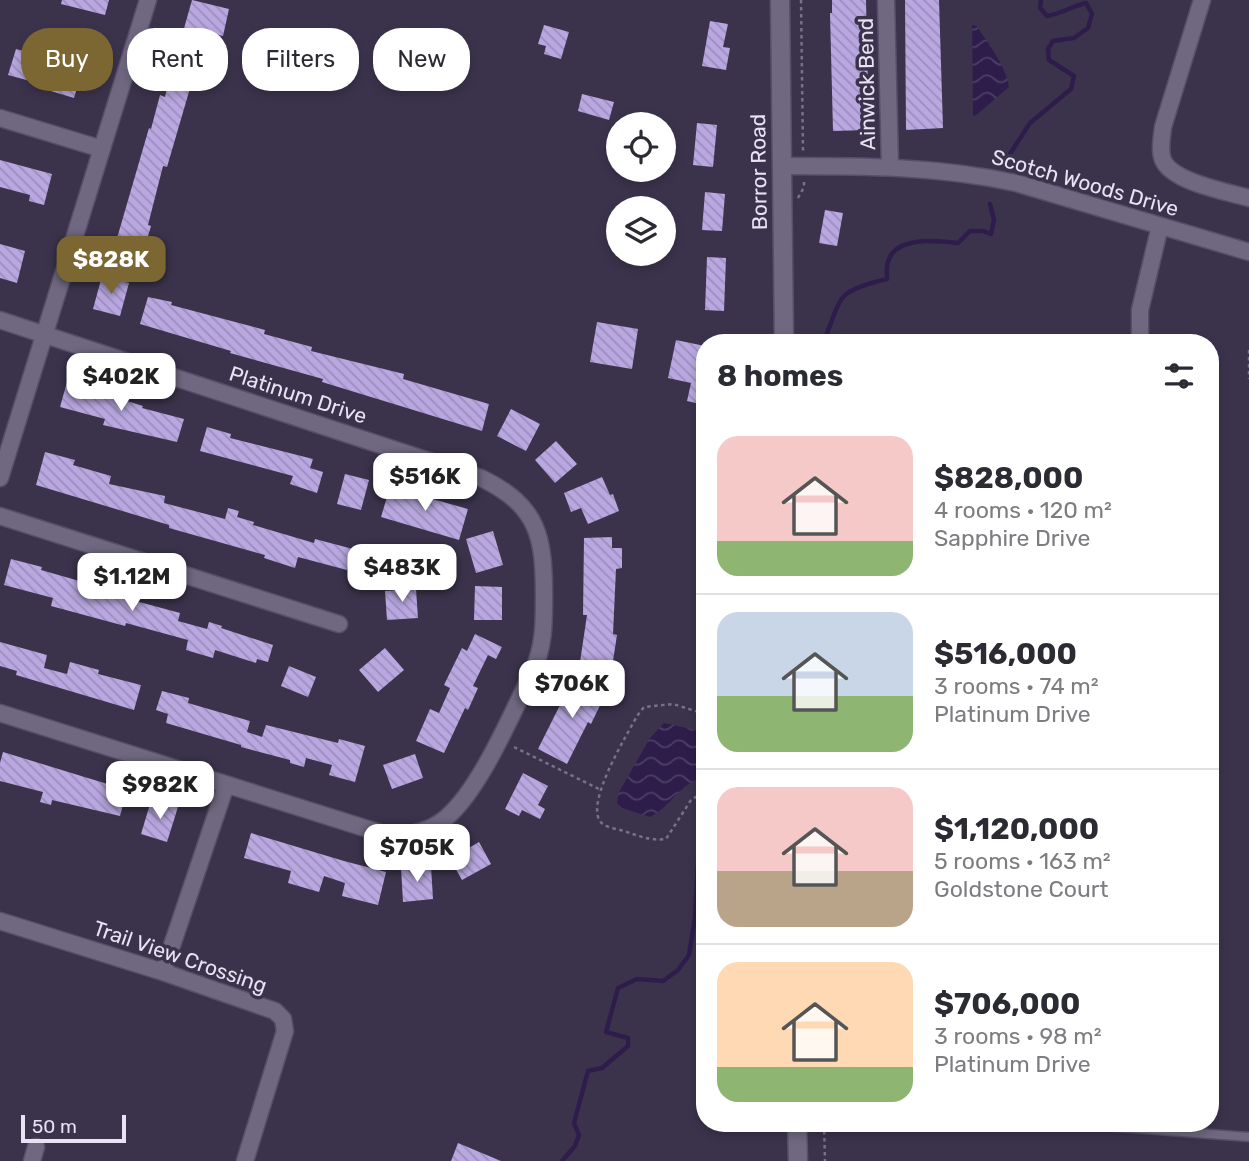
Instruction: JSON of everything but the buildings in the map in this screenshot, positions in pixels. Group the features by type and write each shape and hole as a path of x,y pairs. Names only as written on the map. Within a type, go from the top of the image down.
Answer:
{"street":[{"path":"0,478 148,0"},
{"name":"Borror Road","path":"780,0 784,334"},
{"name":"Ainwick Bend","path":"886,0 890,167"},
{"path":"1202,0 1163,127 1163,161 1172,172 1193,182 1249,198"},
{"path":"0,118 102,149"},
{"name":"Scotch Woods Drive","path":"781,166 949,170 1016,183 1249,252"},
{"path":"1140,334 1140,310 1160,226"},
{"name":"Platinum Drive","path":"0,320 481,478 500,487 520,503 537,530 544,555 544,638 533,671 470,791 444,819 431,827 402,836 390,836 0,713"},
{"path":"0,516 339,624"},
{"path":"163,972 226,785"},
{"name":"Trail View Crossing","path":"0,921 163,972 268,1009 283,1019 285,1031 282,1046 245,1161"},
{"path":"797,1132 798,1161"}],"lane":[{"path":"1184,1132 1249,1137"}],"path":[{"path":"1249,350 1249,379"},
{"path":"696,710 673,704 644,707 600,789 596,804 597,815 602,824 653,841 666,839 691,800 696,797"},
{"path":"498,740 600,789"},
{"path":"824,1132 825,1161"}],"water":[{"path":"972,25 977,26 996,55 1009,87 973,118"},
{"path":"664,723 696,730 696,781 650,817 622,808 617,803 618,794 650,738"}],"waterway":[{"path":"1006,160 1030,123 1071,89 1074,76 1049,60 1048,49 1053,41 1074,38 1088,28 1092,14 1086,3 1047,16 1040,8 1041,0"},
{"path":"827,334 842,298 857,288 887,279 888,262 899,247 918,242 958,243 970,231 991,234 994,220 990,204"},
{"path":"562,1161 575,1146 579,1135 574,1123 588,1071 602,1068 628,1046 628,1038 606,1032 618,988 637,979 663,981 678,970 689,955 696,900"}]}
